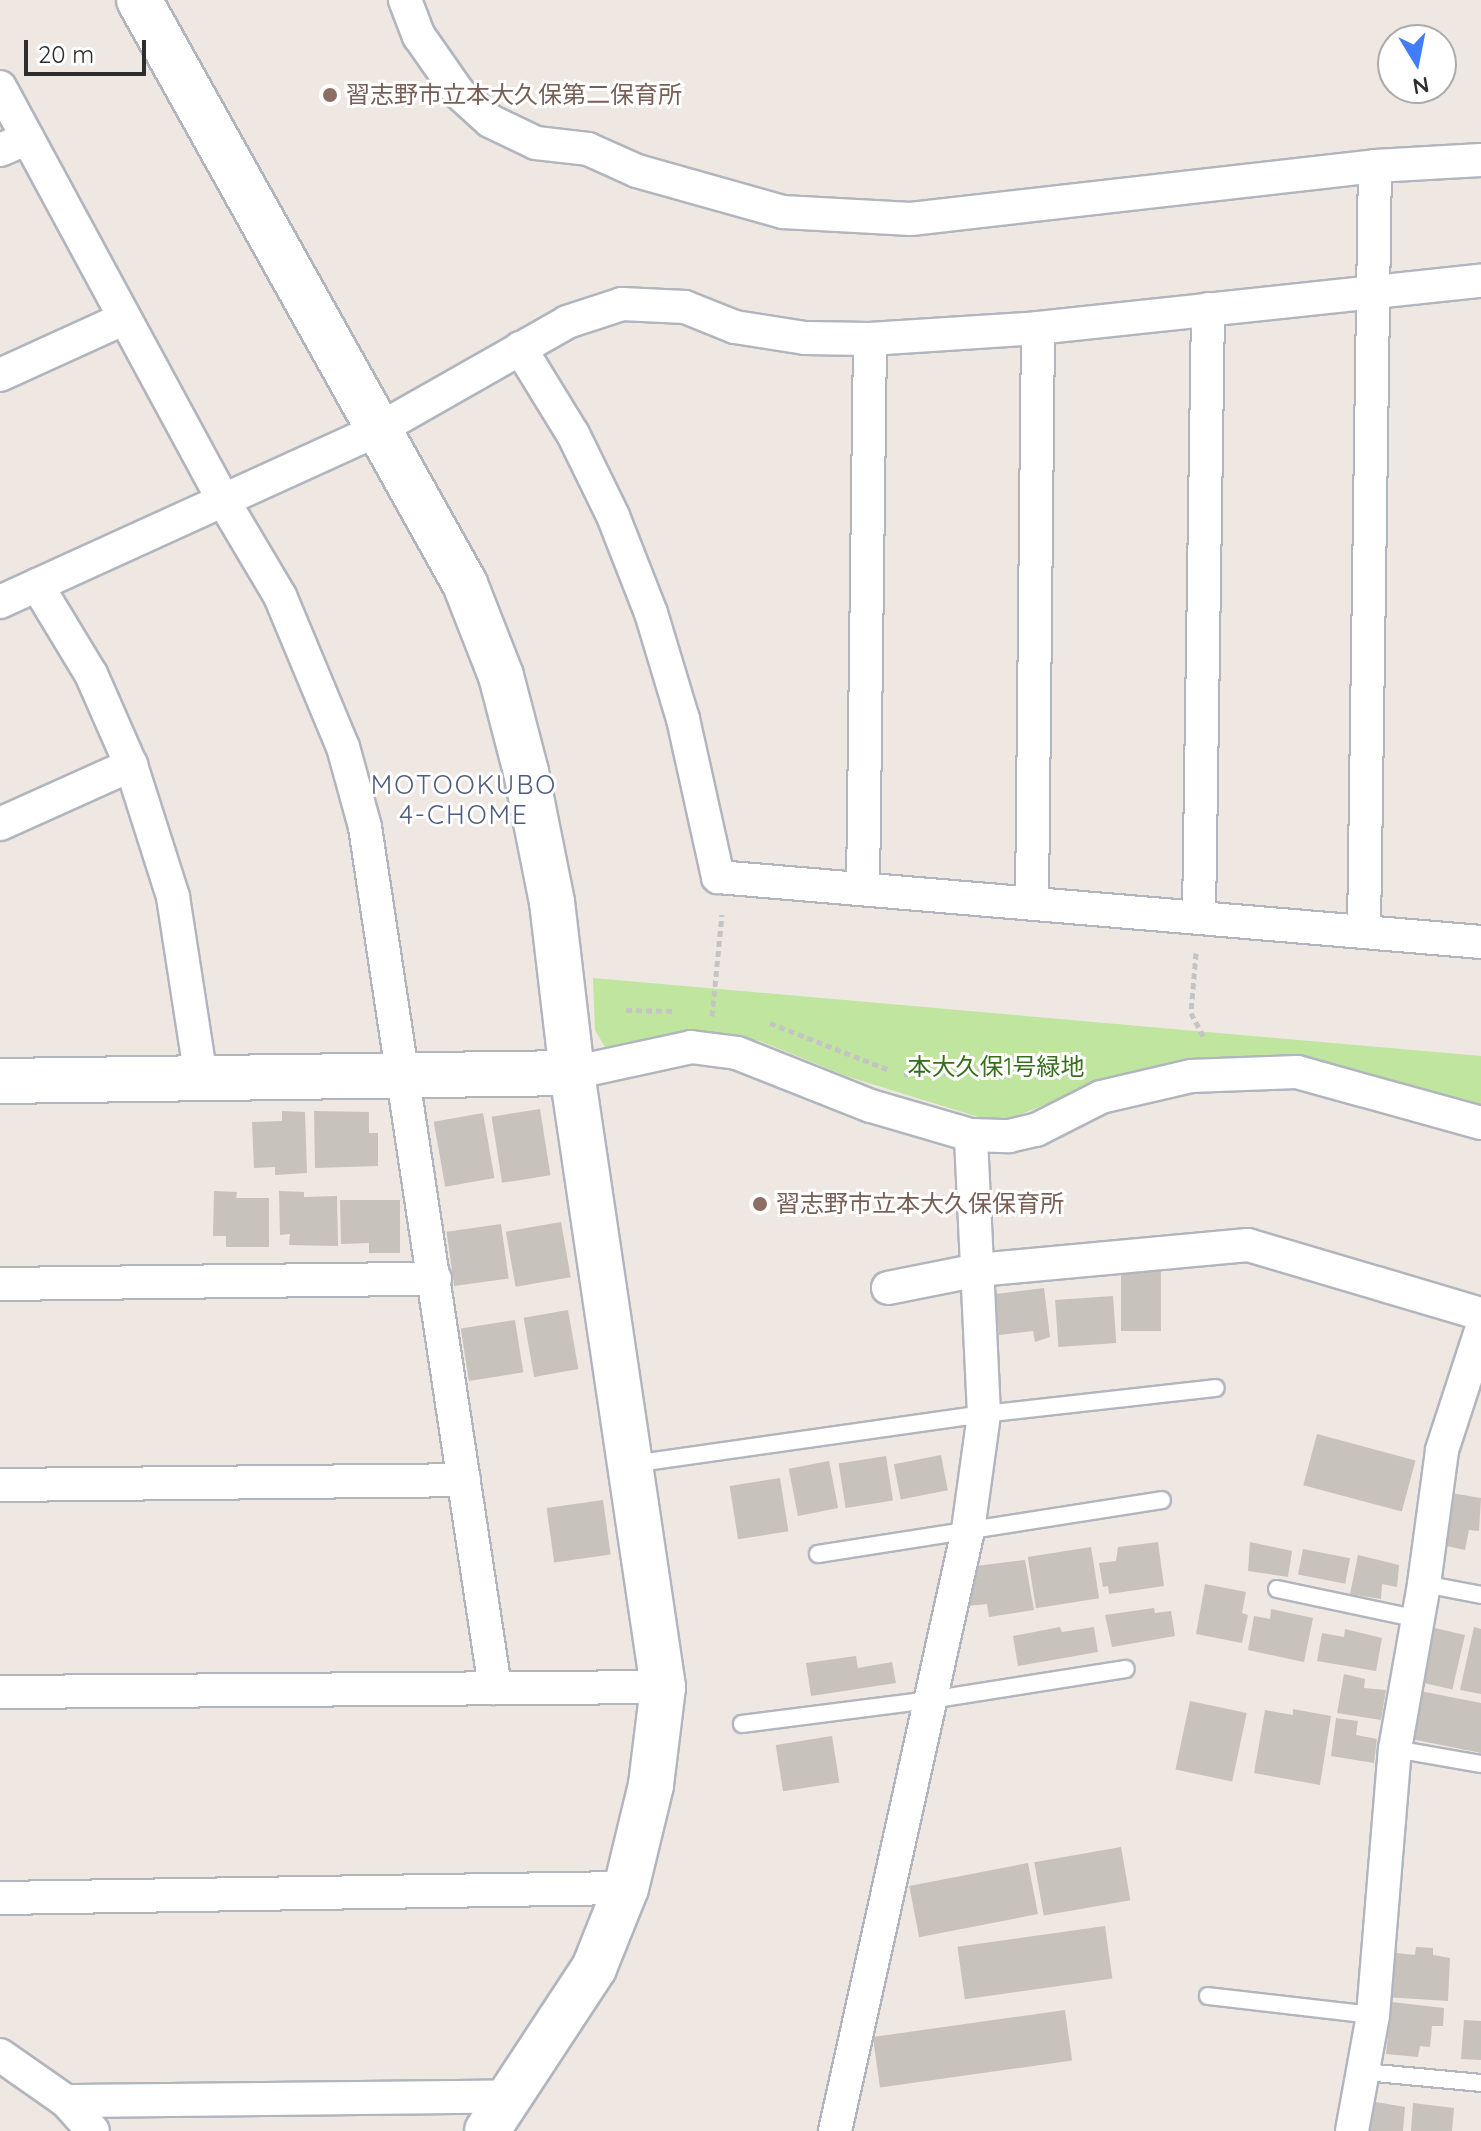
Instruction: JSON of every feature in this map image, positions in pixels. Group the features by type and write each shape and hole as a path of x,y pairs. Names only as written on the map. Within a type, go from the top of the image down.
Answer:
{"street":[{"path":"66,2101 499,2113 594,1968 626,1888 651,1785 663,1687 572,1073 552,902 526,772 501,676 465,584 139,0"},
{"path":"405,0 419,36 458,92 490,121 536,143 588,149 637,171 783,212 911,219 1375,166 1481,160"},
{"path":"0,87 14,144 125,318 223,500 280,596 313,668 343,747 365,827 495,1688"},
{"path":"1364,931 1375,166"},
{"path":"0,602 379,429 567,322 622,304 685,307 735,327 805,338 870,339 1038,328 1373,290 1481,281"},
{"path":"1199,916 1208,309"},
{"path":"0,375 125,318"},
{"path":"1032,902 1038,328"},
{"path":"863,889 870,339"},
{"path":"520,348 573,434 613,516 651,613 683,719 718,877 1481,942"},
{"path":"37,585 91,674 131,765 173,897 201,1077"},
{"path":"0,824 131,765"},
{"path":"0,1081 572,1073 691,1047 737,1053 871,1106 971,1135 1009,1136 1036,1130 1101,1097 1191,1076 1297,1072 1481,1123"},
{"path":"835,2131 968,1530 984,1414 971,1135"},
{"path":"888,1288 978,1270 1248,1245 1481,1314"},
{"path":"0,1284 435,1279"},
{"path":"1352,2131 1373,2015 1395,1749 1424,1584 1442,1450 1481,1331"},
{"path":"0,1485 464,1480"},
{"path":"0,1692 663,1687"},
{"path":"0,1898 626,1888"},
{"path":"0,2055 66,2101 93,2131"}],"lane":[{"path":"632,1464 984,1414 1216,1388"},
{"path":"818,1554 1162,1500"},
{"path":"1424,1584 1481,1595"},
{"path":"1277,1589 1418,1619"},
{"path":"742,1724 930,1700 1126,1669"},
{"path":"1395,1749 1481,1764"},
{"path":"1208,1996 1373,2015"},
{"path":"1365,2072 1481,2083"}],"path":[{"path":"709,1049 726,878"},
{"path":"1199,916 1191,1013 1225,1075"},
{"path":"626,1010 684,1011"},
{"path":"698,1011 727,1015"},
{"path":"756,1021 785,1027 900,1074 1043,1069 1089,1061"},
{"path":"1192,1039 1216,1040"}],"green space":[{"name":"本大久保1号緑地","path":"593,978 1481,1056 1481,1106 1298,1060 1096,1085 998,1123 846,1076 760,1041 690,1034 605,1047 595,1030"}],"building":[{"path":"540,1109 550,1175 502,1183 492,1117"},
{"path":"282,1111 305,1112 307,1173 275,1175 275,1167 254,1168 252,1122 282,1121"},
{"path":"314,1111 369,1112 369,1133 378,1133 378,1166 315,1168"},
{"path":"483,1113 494,1178 445,1187 434,1122"},
{"path":"214,1191 237,1192 236,1198 269,1198 269,1247 226,1247 226,1236 213,1236"},
{"path":"279,1191 304,1192 304,1197 337,1196 338,1246 289,1245 290,1234 280,1235"},
{"path":"340,1200 400,1200 400,1253 369,1253 369,1243 341,1244"},
{"path":"561,1222 571,1277 516,1287 506,1232"},
{"path":"501,1224 509,1278 454,1286 447,1232"},
{"path":"1121,1270 1161,1270 1161,1331 1121,1331"},
{"path":"1044,1288 1050,1337 1035,1342 1033,1331 999,1335 995,1294"},
{"path":"1113,1296 1116,1343 1058,1347 1055,1300"},
{"path":"568,1310 578,1369 534,1377 524,1318"},
{"path":"515,1320 523,1372 469,1381 461,1329"},
{"path":"1317,1434 1416,1460 1402,1512 1303,1485"},
{"path":"941,1455 948,1490 901,1499 894,1464"},
{"path":"886,1456 893,1500 846,1508 839,1464"},
{"path":"829,1461 838,1508 798,1516 789,1469"},
{"path":"780,1478 788,1531 738,1539 730,1486"},
{"path":"1451,1493 1481,1498 1479,1531 1469,1530 1465,1550 1442,1545"},
{"path":"603,1500 611,1554 554,1562 547,1508"},
{"path":"1158,1542 1164,1586 1109,1594 1108,1586 1103,1587 1099,1563 1116,1561 1118,1547"},
{"path":"1250,1542 1292,1551 1288,1577 1248,1571"},
{"path":"1091,1547 1099,1598 1036,1608 1028,1557"},
{"path":"1303,1549 1350,1558 1345,1584 1298,1575"},
{"path":"1358,1555 1399,1565 1397,1587 1382,1584 1381,1599 1350,1594"},
{"path":"1025,1560 1034,1610 989,1617 987,1604 967,1606 968,1567"},
{"path":"1205,1584 1246,1592 1242,1613 1248,1615 1242,1643 1196,1634"},
{"path":"1154,1608 1155,1613 1171,1611 1175,1636 1112,1647 1105,1615"},
{"path":"1271,1609 1313,1618 1304,1662 1248,1650 1254,1616 1270,1619"},
{"path":"1426,1626 1465,1635 1452,1690 1413,1681"},
{"path":"1060,1627 1062,1632 1094,1627 1098,1652 1018,1666 1013,1636"},
{"path":"1474,1627 1481,1629 1481,1694 1460,1690"},
{"path":"1345,1629 1382,1638 1376,1671 1317,1661 1322,1633 1344,1637"},
{"path":"856,1656 858,1668 892,1662 896,1683 811,1696 806,1663"},
{"path":"1344,1674 1365,1679 1364,1688 1386,1690 1381,1720 1337,1713"},
{"path":"1420,1691 1481,1703 1481,1753 1411,1739"},
{"path":"1190,1701 1247,1713 1232,1782 1175,1769"},
{"path":"1293,1709 1331,1716 1320,1785 1254,1773 1265,1710 1293,1715"},
{"path":"1336,1718 1358,1721 1356,1735 1377,1739 1374,1763 1331,1756"},
{"path":"832,1736 839,1782 783,1791 776,1745"},
{"path":"1121,1847 1130,1900 1044,1915 1034,1862"},
{"path":"1028,1863 1038,1914 919,1937 909,1886"},
{"path":"1105,1926 1112,1978 965,1999 957,1947"},
{"path":"1416,1947 1433,1948 1433,1955 1450,1958 1448,2001 1385,1997 1387,1952 1415,1955"},
{"path":"1392,2002 1444,2008 1443,2026 1432,2026 1430,2047 1420,2046 1418,2057 1386,2054"},
{"path":"1065,2010 1072,2061 880,2088 873,2037"},
{"path":"1464,2020 1481,2021 1481,2060 1461,2059"},
{"path":"1370,2101 1405,2107 1403,2131 1367,2131"},
{"path":"1413,2103 1454,2108 1452,2131 1411,2131"}],"place":[{"name":"習志野市立本大久保第二保育所","path":"330,95"},
{"name":"習志野市立本大久保保育所","path":"760,1204"}],"district":[{"name":"MOTOOKUBO 4-CHOME","path":"464,800"}]}
